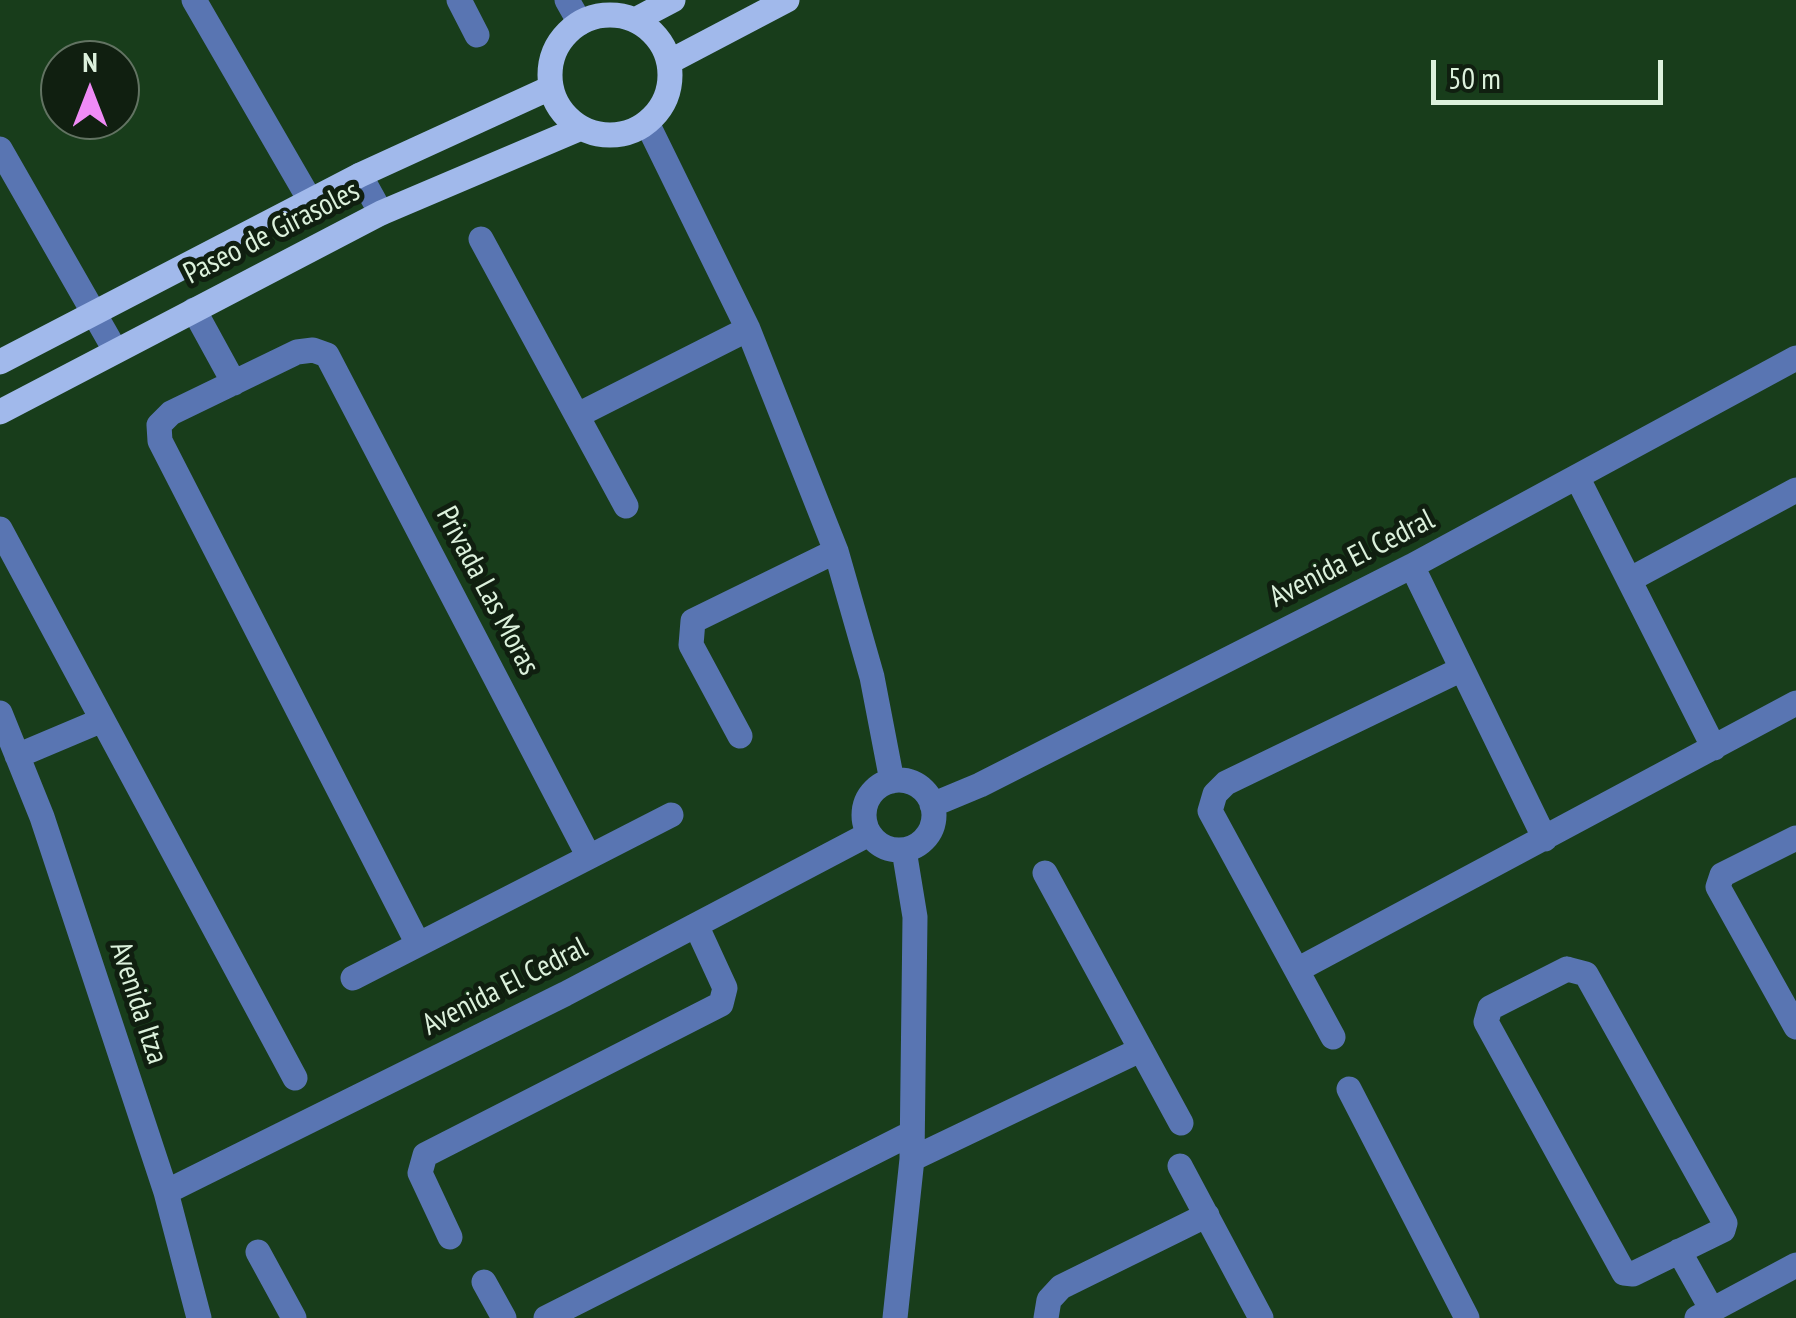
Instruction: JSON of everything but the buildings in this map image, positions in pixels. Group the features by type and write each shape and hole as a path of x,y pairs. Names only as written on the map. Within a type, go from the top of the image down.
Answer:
{"main road":[{"path":"634,20 672,0"},
{"path":"669,62 787,0"},
{"path":"574,11 634,20 650,30 669,62 667,96 646,123 614,136 581,128 567,118 550,88 551,58 574,11"},
{"name":"Paseo de Girasoles","path":"0,362 360,176 550,88"},
{"name":"Paseo de Girasoles","path":"0,412 380,214 581,128"}],"street":[{"path":"194,0 311,202"},
{"path":"458,0 477,35"},
{"path":"646,123 748,329 836,551 872,677 892,781"},
{"path":"0,149 116,350"},
{"path":"360,176 380,214"},
{"path":"481,239 626,506"},
{"path":"194,310 234,383 171,414 159,425 160,441 418,944"},
{"path":"578,415 748,329"},
{"name":"Privada Las Moras","path":"234,383 297,352 313,350 327,356 589,857"},
{"name":"Avenida El Cedral","path":"932,805 1412,566 1796,358"},
{"path":"1576,477 1714,748"},
{"path":"1628,580 1796,490"},
{"path":"0,529 100,721 296,1078"},
{"path":"740,736 691,645 693,621 836,551"},
{"path":"1412,566 1545,839"},
{"path":"1333,1037 1210,811 1215,794 1226,783 1462,669"},
{"path":"1297,970 1796,702"},
{"name":"Avenida Itza","path":"0,713 42,817 166,1192 199,1318"},
{"path":"17,756 100,721"},
{"path":"892,781 918,786 932,805 932,828 916,846 904,850 885,847 869,834 864,811 868,800 874,790 892,781"},
{"path":"353,978 671,814"},
{"name":"Avenida El Cedral","path":"166,1192 696,926 869,834"},
{"path":"1796,838 1722,875 1718,887 1796,1028"},
{"path":"895,1318 912,1146 915,917 904,850"},
{"path":"1045,872 1138,1050 1181,1123"},
{"path":"450,1237 420,1173 425,1155 721,1004 724,988 696,926"},
{"path":"1567,969 1586,974 1725,1224 1723,1230 1679,1251 1633,1274 1624,1273 1486,1022 1490,1008 1567,969"},
{"path":"546,1318 912,1146 1138,1050"},
{"path":"1348,1089 1467,1318"},
{"path":"1180,1166 1261,1318"},
{"path":"1046,1318 1049,1300 1061,1287 1206,1215"},
{"path":"1679,1251 1704,1314 1796,1265"},
{"path":"258,1252 294,1318"},
{"path":"484,1282 504,1318"}]}
